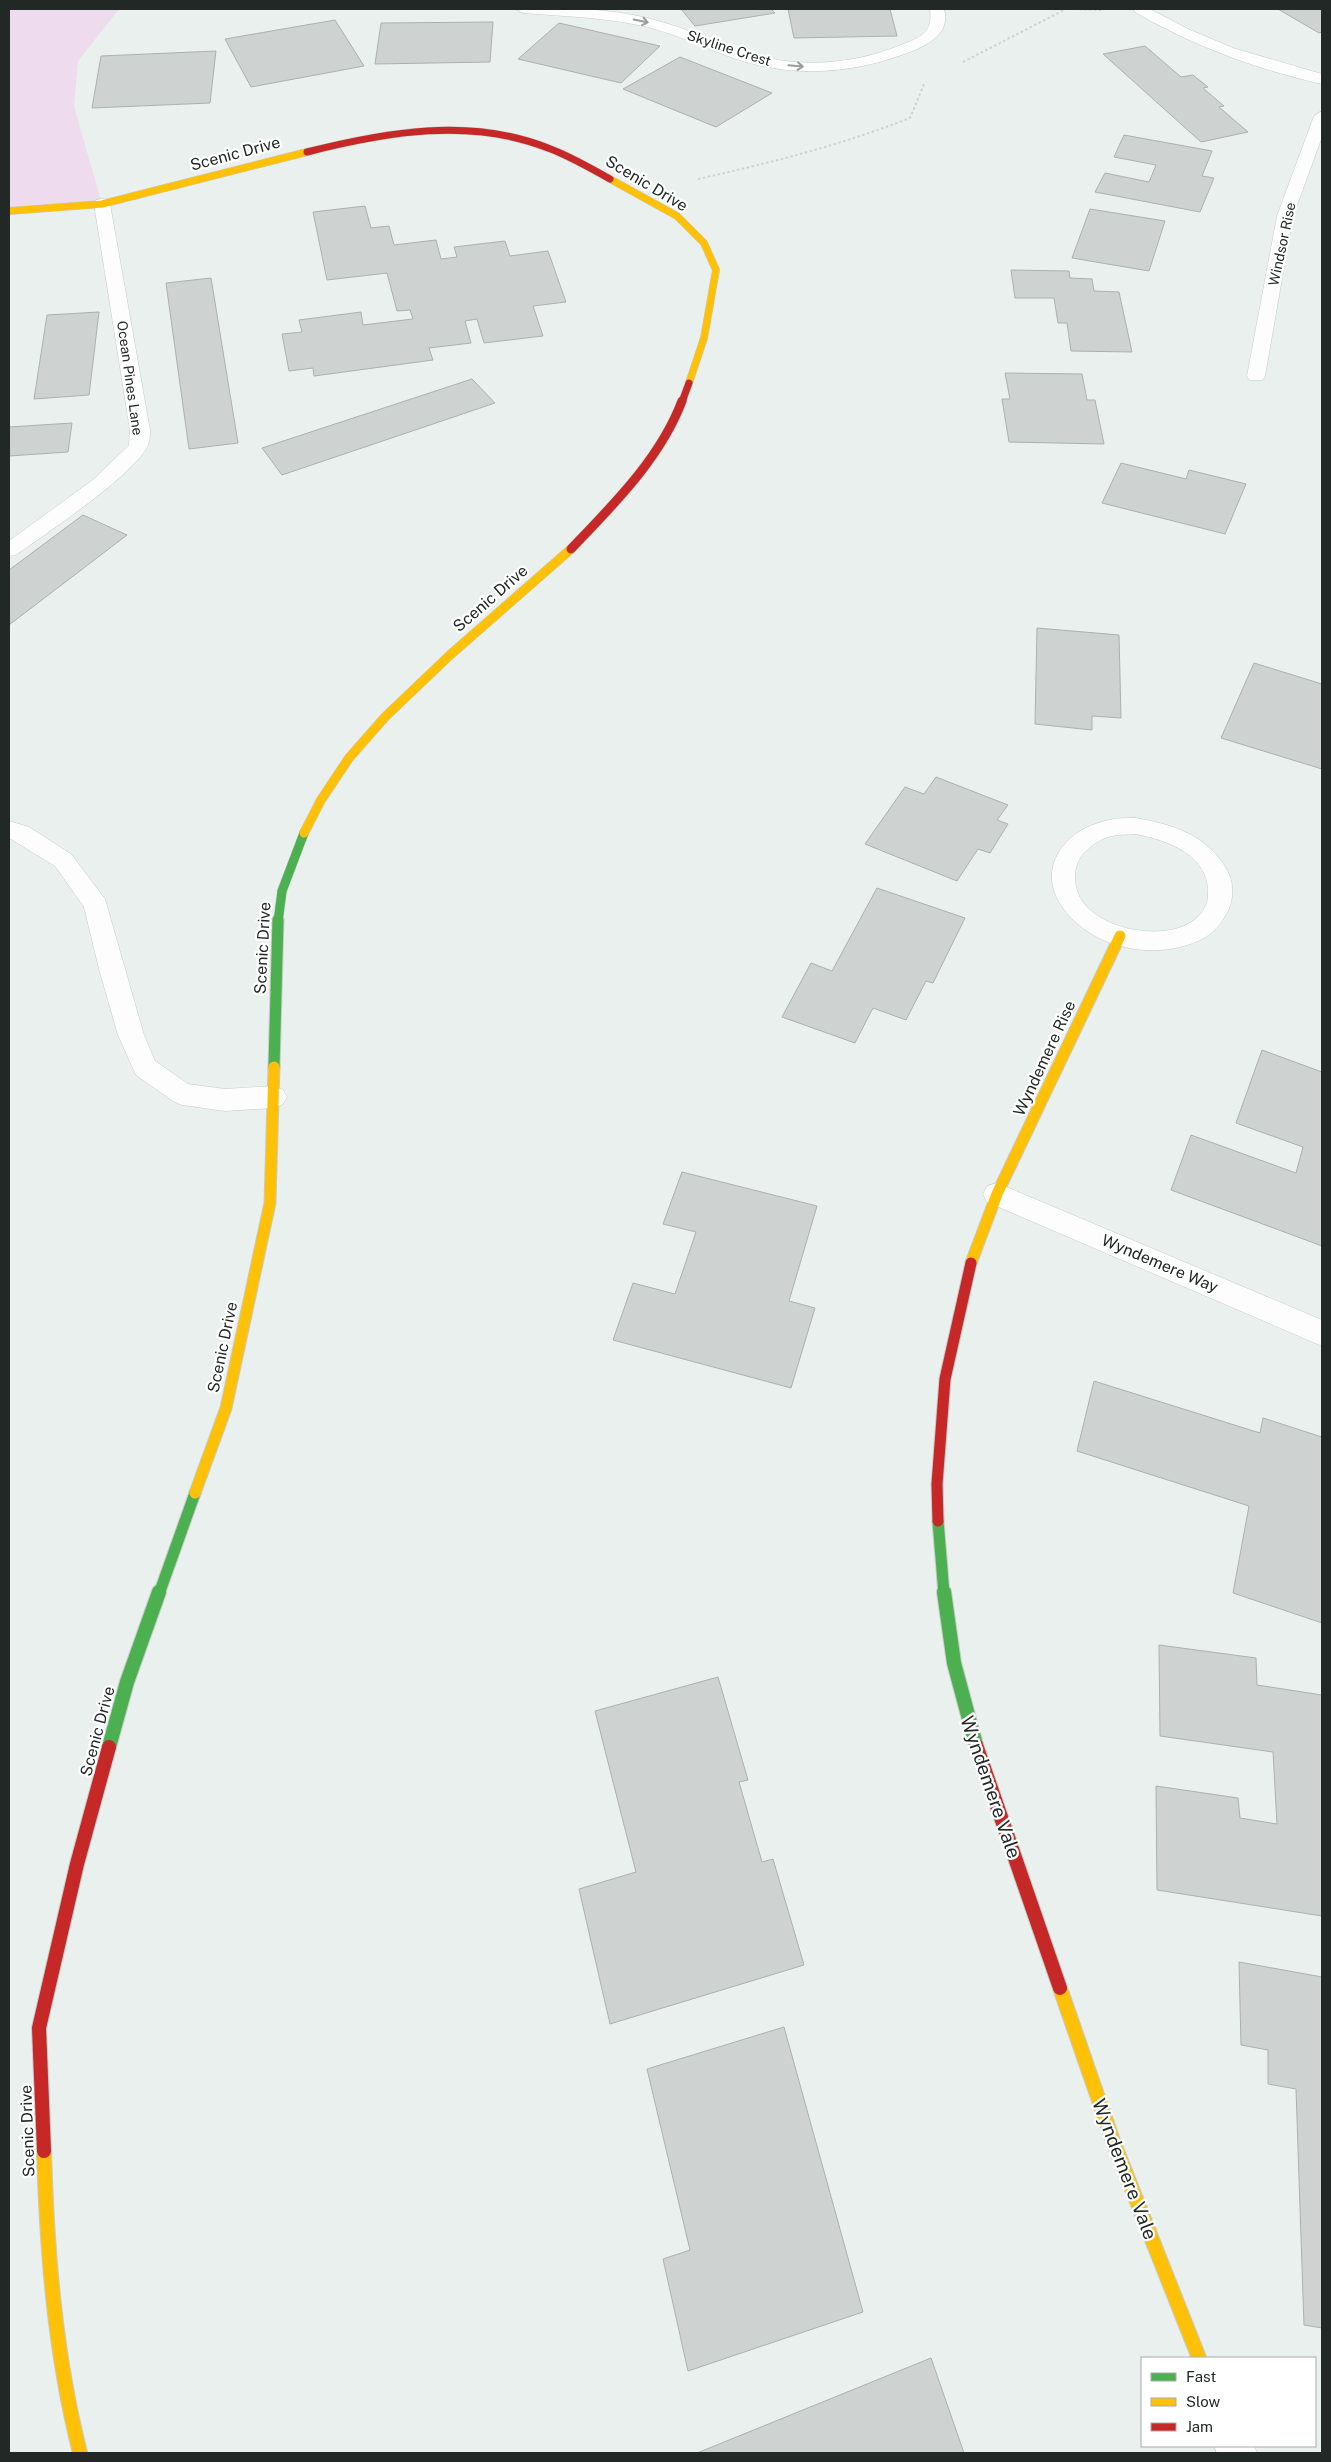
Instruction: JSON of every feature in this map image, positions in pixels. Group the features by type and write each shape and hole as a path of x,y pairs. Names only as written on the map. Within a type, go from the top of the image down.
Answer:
{"street":[{"name":"Skyline Crest","path":"523,9 631,19 657,24 742,56 776,64 808,67 868,62 900,51 928,38 937,30 939,17 937,9"},
{"path":"1140,9 1185,34 1220,48 1322,79"},
{"name":"Windsor Rise","path":"1256,376 1285,216 1322,116"},
{"name":"Scenic Drive","path":"9,211 102,204 369,136 424,129 465,129 502,133 540,144 677,216 704,243 716,270 704,338 684,399 656,451 625,492 563,557 450,654 385,717 350,758 321,800 298,846 282,891 276,938 274,1097 270,1203 226,1408 127,1682 77,1864 39,2028 48,2270 67,2408 80,2453"},
{"name":"Ocean Pines Lane","path":"9,550 103,481 129,459 139,446 140,430 102,204"},
{"path":"1135,826 1162,831 1184,840 1202,853 1215,870 1222,888 1219,906 1210,921 1194,934 1172,941 1148,942 1120,936 1095,924 1076,908 1065,888 1063,868 1071,850 1087,836 1102,831 1135,826"},
{"path":"9,829 21,833 63,860 96,905 111,968 131,1035 145,1068 182,1094 225,1100 274,1097"},
{"name":"Wyndemere Rise","path":"997,1194 1120,936"},
{"name":"Wyndemere Way","path":"997,1194 1322,1333"},
{"name":"Wyndemere Vale","path":"997,1194 967,1273 945,1379 938,1484 941,1584 966,1716 1113,2141 1199,2357"}],"path":[{"path":"957,65 1066,9"},
{"path":"641,196 703,178 780,160 866,135 910,118 924,84"}],"shaded area":[{"path":"9,9 119,9 78,61 74,107 102,204 9,211"}],"building":[{"path":"681,9 771,9 775,13 695,26"},
{"path":"788,9 890,9 897,36 794,38"},
{"path":"1278,9 1322,9 1322,32 1319,33"},
{"path":"335,20 364,66 251,87 225,39"},
{"path":"493,22 490,62 375,64 381,23"},
{"path":"559,23 660,46 621,83 518,59"},
{"path":"1145,46 1181,77 1193,75 1208,87 1203,88 1224,106 1219,107 1248,132 1201,142 1103,54"},
{"path":"216,51 210,103 92,108 101,56"},
{"path":"680,57 772,93 716,127 623,89"},
{"path":"1124,135 1212,151 1202,176 1214,178 1200,212 1095,192 1105,173 1149,182 1156,165 1114,157"},
{"path":"365,206 371,228 389,226 394,245 436,240 441,259 457,257 454,247 505,241 510,256 548,251 566,302 533,306 543,336 484,343 477,319 465,321 471,343 429,348 433,360 314,376 313,368 289,371 282,334 302,332 299,320 361,312 363,325 413,319 410,310 397,311 387,273 327,280 313,212"},
{"path":"1090,209 1165,221 1149,271 1072,258"},
{"path":"1011,270 1069,271 1070,278 1092,279 1094,291 1119,292 1132,352 1071,351 1067,323 1058,323 1054,298 1015,298"},
{"path":"211,278 238,443 189,449 166,283"},
{"path":"99,312 89,395 34,399 47,315"},
{"path":"1005,373 1082,374 1087,400 1095,400 1104,444 1009,442 1002,399 1010,399"},
{"path":"472,379 495,403 282,475 262,448"},
{"path":"72,423 68,452 9,456 9,427"},
{"path":"1121,463 1186,479 1189,470 1246,484 1225,534 1102,503"},
{"path":"83,515 127,535 9,625 9,570"},
{"path":"1037,628 1119,635 1121,718 1092,716 1092,730 1035,724"},
{"path":"1254,663 1322,684 1322,769 1221,738"},
{"path":"936,777 1008,805 997,820 1008,824 990,853 978,849 957,881 865,844 905,787 924,794"},
{"path":"877,888 965,918 933,983 926,981 906,1020 873,1008 855,1043 782,1017 811,963 832,971"},
{"path":"1262,1050 1322,1072 1322,1246 1171,1190 1191,1135 1296,1173 1303,1147 1236,1123"},
{"path":"682,1172 817,1206 789,1301 815,1308 791,1388 613,1340 633,1283 675,1294 696,1232 663,1224"},
{"path":"1094,1381 1260,1433 1263,1418 1322,1437 1322,1623 1233,1593 1249,1506 1077,1451"},
{"path":"1159,1645 1256,1658 1257,1685 1322,1695 1322,1916 1157,1890 1156,1786 1238,1798 1240,1818 1277,1824 1273,1752 1160,1736"},
{"path":"718,1677 748,1780 739,1782 762,1862 773,1859 804,1965 610,2024 579,1889 636,1872 595,1711"},
{"path":"1239,1962 1322,1977 1322,2328 1304,2325 1296,2089 1268,2084 1268,2050 1241,2045"},
{"path":"784,2027 863,2312 688,2371 663,2259 690,2250 647,2069"},
{"path":"931,2358 964,2453 697,2453"}],"traffic: fast":[{"path":"274,1067 276,938 282,891 304,833"},
{"path":"109,1747 127,1682 195,1493"},
{"path":"938,1521 949,1634 960,1691 976,1745"}],"traffic: slow":[{"path":"9,211 102,204 307,152"},
{"path":"610,179 677,216 704,243 716,270 704,338 689,383"},
{"path":"304,833 321,800 349,758 385,717 450,655 571,549"},
{"path":"971,1263 997,1194 1120,936"},
{"path":"195,1493 226,1408 270,1203 274,1067"},
{"path":"1060,1988 1113,2141 1199,2357"},
{"path":"44,2151 49,2265 57,2341 63,2379 80,2453"}],"traffic: jam":[{"path":"307,152 365,139 422,130 480,131 509,136 547,147 610,179"},
{"path":"571,549 623,492 654,452 680,407 689,383"},
{"path":"938,1521 937,1484 945,1379 971,1263"},
{"path":"976,1745 1060,1988"},
{"path":"44,2151 39,2028 77,1864 109,1747"}]}
